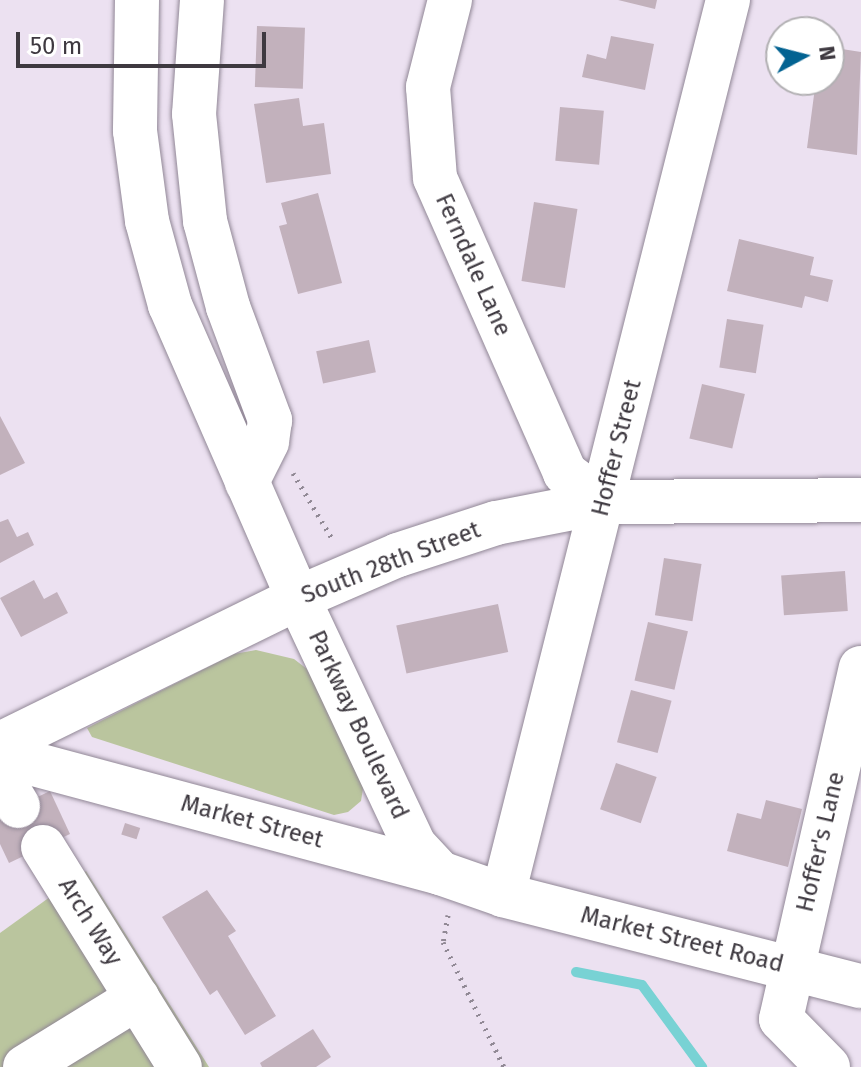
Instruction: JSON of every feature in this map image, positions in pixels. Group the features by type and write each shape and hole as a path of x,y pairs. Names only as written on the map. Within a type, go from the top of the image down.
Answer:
{"street":[{"name":"Parkway Boulevard","path":"137,0 135,131 147,221 170,305 298,598 414,845 445,889"},
{"path":"202,0 194,114 205,221 228,307 270,420 267,442 247,482"},
{"name":"Ferndale Lane","path":"450,0 428,87 435,178 565,473 604,502"},
{"name":"Hoffer Street","path":"503,895 728,0"},
{"name":"South 28th Street","path":"0,744 298,598 398,555 496,523 604,502 861,500"},
{"name":"Hoffer's Lane","path":"828,1067 781,1019 861,668"},
{"name":"Market Street","path":"0,755 445,889 503,895"},
{"name":"Arch Way","path":"43,847 180,1067"},
{"name":"Market Street Road","path":"503,895 861,986"},
{"path":"25,1067 137,998"}],"path":[{"path":"267,442 311,497 333,540"},
{"path":"445,889 443,942 504,1067"}],"green space":[{"path":"256,650 294,659 307,669 365,776 361,801 348,812 334,815 92,737 87,728 234,654"},
{"path":"86,871 209,1067 0,1067 0,933"}],"building":[{"path":"618,0 657,0 655,9"},
{"path":"257,26 305,28 303,89 255,87"},
{"path":"611,36 654,44 645,90 582,77 587,54 606,59"},
{"path":"845,50 861,52 857,155 807,148 814,96 845,96"},
{"path":"299,98 303,126 324,123 331,174 266,183 254,104"},
{"path":"560,107 604,111 599,165 555,161"},
{"path":"318,193 342,283 298,294 279,226 287,224 281,203"},
{"path":"534,202 577,209 565,288 521,281"},
{"path":"739,239 814,257 810,275 833,280 828,302 805,296 802,308 727,291"},
{"path":"727,319 764,325 756,373 719,367"},
{"path":"369,340 376,372 323,384 316,351"},
{"path":"702,384 745,394 732,448 689,439"},
{"path":"0,416 25,463 0,475"},
{"path":"8,519 17,537 28,532 34,545 0,563 0,522"},
{"path":"664,558 702,564 692,621 655,615"},
{"path":"845,571 848,611 784,615 781,575"},
{"path":"34,580 44,599 57,592 68,613 21,637 0,598"},
{"path":"498,604 508,652 406,674 396,626"},
{"path":"648,622 688,631 674,690 635,680"},
{"path":"631,690 672,701 658,753 617,742"},
{"path":"616,763 657,777 641,823 600,809"},
{"path":"50,791 70,834 9,863 0,844 0,815"},
{"path":"766,800 802,809 788,867 727,851 737,813 761,819"},
{"path":"125,823 140,828 137,839 121,834"},
{"path":"207,890 236,931 228,936 276,1016 245,1035 217,990 210,995 162,917"},
{"path":"313,1029 331,1057 316,1067 262,1067 260,1063"}],"waterway":[{"path":"576,972 642,985 702,1067"}]}
